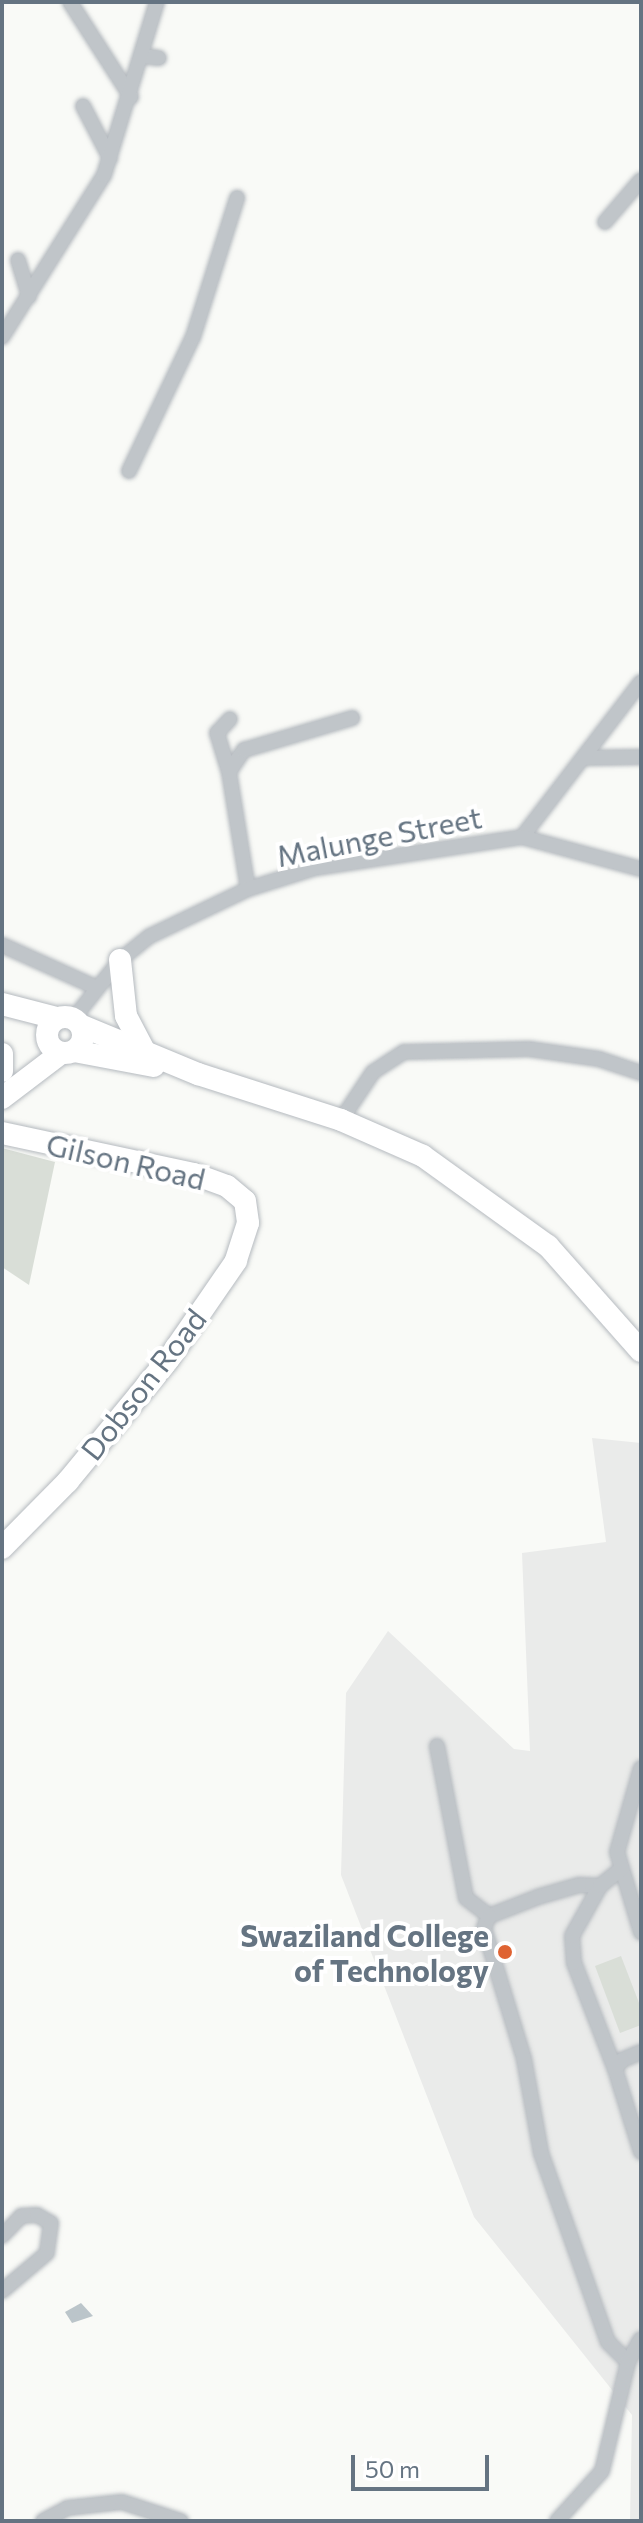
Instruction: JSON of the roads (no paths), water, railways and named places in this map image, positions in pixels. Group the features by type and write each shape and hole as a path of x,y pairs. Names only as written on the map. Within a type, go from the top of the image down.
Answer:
{"main road":[{"path":"120,960 126,1016 145,1052"},
{"path":"2,1004 63,1035 145,1052 198,1074"},
{"path":"2,1013 63,1035 341,1120 423,1156 511,1215 572,1269 641,1351"},
{"path":"6,1086 63,1035"},
{"path":"2,1054 6,1086"},
{"name":"Gilson Road","path":"2,1133 194,1174 227,1186 245,1201"},
{"name":"Dobson Road","path":"2,1548 68,1481 167,1361 236,1261 248,1223 245,1201"}],"street":[{"path":"70,2 131,97"},
{"path":"2,337 110,158 142,56 158,28 157,2"},
{"path":"142,56 159,58"},
{"path":"83,106 110,158"},
{"path":"605,222 641,180"},
{"path":"129,471 193,337 237,198"},
{"path":"18,260 29,296"},
{"path":"522,837 641,682"},
{"path":"229,772 244,750 352,718"},
{"path":"230,719 217,733 229,772 248,889"},
{"path":"584,758 641,757"},
{"name":"Malunge Street","path":"63,1035 95,987 120,960 150,936 248,889 315,868 522,837 641,869"},
{"path":"2,945 95,987"},
{"path":"341,1120 373,1072 404,1052 529,1049 599,1059 641,1073"},
{"path":"437,1746 466,1898 489,1916"},
{"path":"641,1768 617,1852 641,1932"},
{"path":"622,1868 600,1886 572,1936 574,1963 615,2069 641,2152"},
{"path":"489,1916 579,1885 600,1886"},
{"path":"489,1916 485,1945 524,2059 541,2153 608,2342 628,2362"},
{"path":"615,2069 622,2060 641,2052"},
{"path":"2,2236 21,2216 37,2215 51,2223 47,2253 2,2291"},
{"path":"557,2521 602,2471 628,2362 641,2339"},
{"path":"43,2521 67,2508 122,2502 181,2521"}],"place":[{"name":"Swaziland College of Technology","path":"505,1952"}]}
